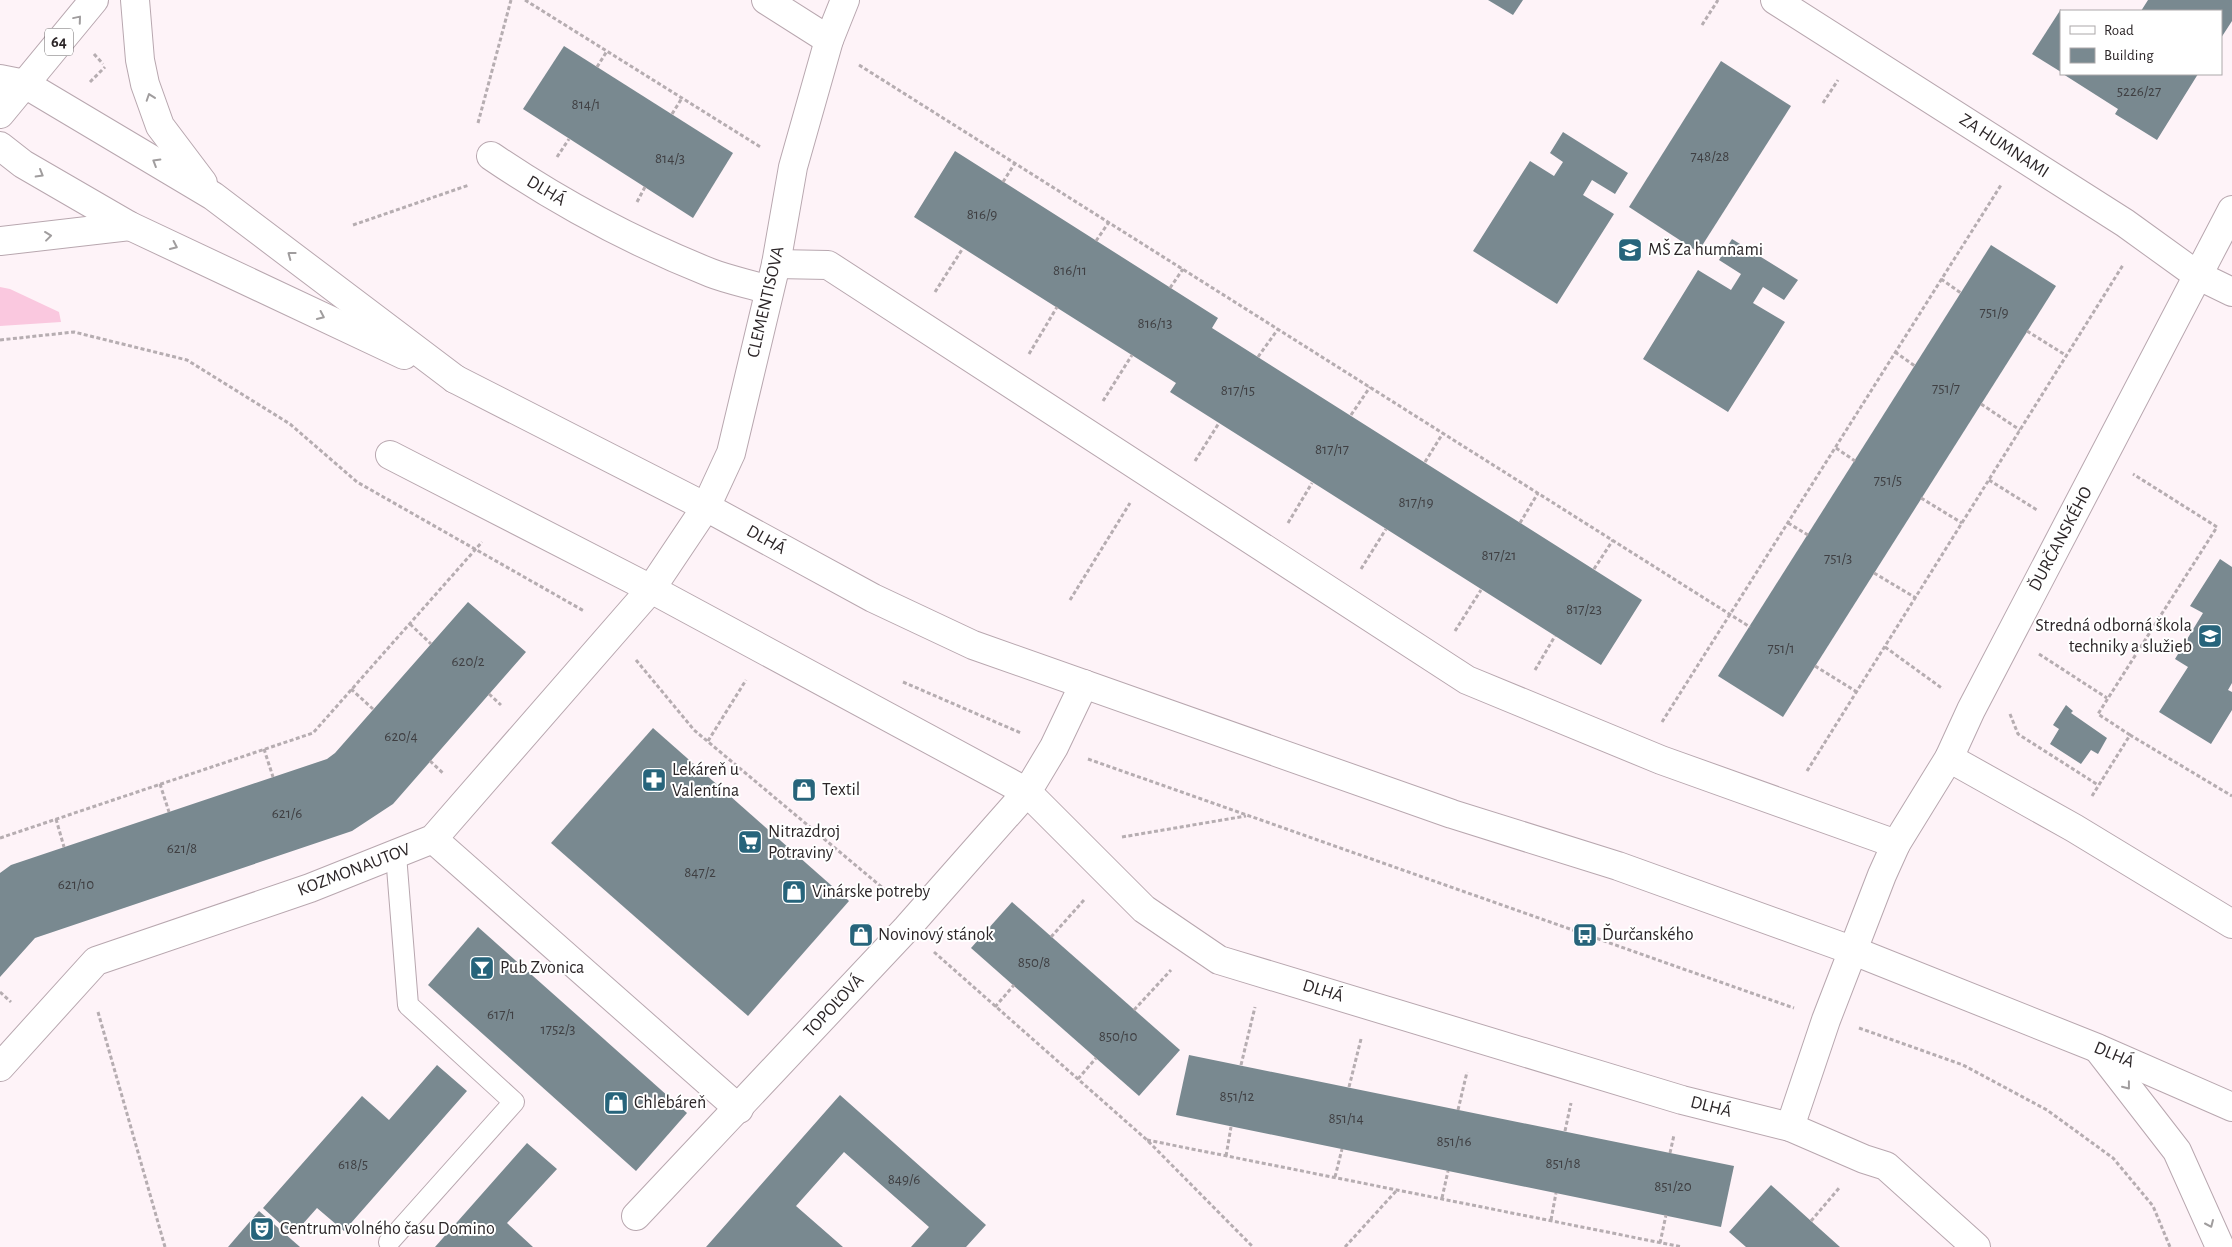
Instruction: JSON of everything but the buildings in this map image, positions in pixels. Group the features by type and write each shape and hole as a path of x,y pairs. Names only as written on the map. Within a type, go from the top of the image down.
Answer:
{"street":[{"name":"64","path":"0,114 12,81 94,0"},
{"path":"135,0 140,60 145,84 160,126 213,196"},
{"path":"766,0 829,40"},
{"name":"CLEMENTISOVA","path":"651,589 706,507 731,453 776,264 793,167 829,40 845,0"},
{"name":"ZA HUMNAMI","path":"1775,0 2125,223 2197,275 2232,292"},
{"path":"12,81 213,196 455,379"},
{"path":"0,146 23,164 130,226 455,379"},
{"name":"DLHÁ","path":"491,156 539,188 619,232 712,273 769,290"},
{"name":"ĎURČANSKÉHO","path":"1854,951 1874,895 1896,844 1949,758 1972,710 2232,210"},
{"path":"0,242 130,226"},
{"path":"776,264 828,265 1467,680 1661,760 1896,844"},
{"name":"DLHÁ","path":"455,379 706,507 882,602 973,645 1452,814 1618,866 1854,951 2097,1048 2232,1107"},
{"name":"DLHÁ","path":"390,455 651,589 1027,792 1144,909 1219,960 1682,1100 1790,1126 1864,1159 1886,1166 1976,1247"},
{"name":"KOZMONAUTOV","path":"0,1067 96,961 310,888 433,839 651,589"},
{"path":"1027,792 1054,747 1084,684"},
{"path":"1949,758 2074,828 2232,924"},
{"name":"TOPOĽOVÁ","path":"636,1216 739,1109 912,922 1027,792"},
{"path":"433,839 739,1109"},
{"path":"1790,1126 1826,1020 1854,951"},
{"path":"2097,1048 2177,1151 2220,1247"}],"lane":[{"path":"389,1242 514,1102 408,1005 396,855"}],"path":[{"path":"353,225 470,184 491,156 480,139 476,128 511,0"},
{"path":"525,0 793,167"},
{"path":"1702,25 1718,0"},
{"path":"597,67 607,51"},
{"path":"852,60 1750,627"},
{"path":"84,88 106,66"},
{"path":"1823,103 1841,76"},
{"path":"672,114 682,98"},
{"path":"1003,182 1015,163"},
{"path":"1662,722 2005,179"},
{"path":"1096,241 1109,222"},
{"path":"931,300 963,248"},
{"path":"1807,771 2123,264"},
{"path":"1170,288 1183,269"},
{"path":"1942,280 1961,293"},
{"path":"1026,360 1057,307"},
{"path":"1258,357 1278,329"},
{"path":"2027,331 2067,356"},
{"path":"0,340 74,332 187,360 290,424 357,482 584,612"},
{"path":"1895,352 1915,366"},
{"path":"1099,406 1132,354"},
{"path":"1351,415 1370,387"},
{"path":"1981,404 2020,430"},
{"path":"1192,465 1219,423"},
{"path":"1425,462 1443,433"},
{"path":"1836,448 1855,461"},
{"path":"2127,471 2217,527 2098,714 2232,796"},
{"path":"1070,600 1149,473"},
{"path":"1989,480 2068,528"},
{"path":"1287,526 1312,483"},
{"path":"1520,523 1538,493"},
{"path":"1921,498 1962,524"},
{"path":"0,838 313,732 506,514"},
{"path":"1788,523 1808,535"},
{"path":"1360,572 1386,529"},
{"path":"1594,569 1613,540"},
{"path":"1874,573 1916,598"},
{"path":"1455,632 1481,590"},
{"path":"409,624 431,644"},
{"path":"614,632 694,730 912,922 995,1007 1147,1140 1253,1247"},
{"path":"1532,674 1554,636"},
{"path":"1885,647 1972,710"},
{"path":"708,742 764,650"},
{"path":"2032,650 2108,698"},
{"path":"1815,666 1857,692"},
{"path":"896,678 949,704 1054,747 1826,1020 1867,1030 1963,1065 2047,1110 2113,1158 2153,1206 2170,1247"},
{"path":"351,689 373,708"},
{"path":"2009,712 2018,734 2098,785"},
{"path":"2074,828 2130,734"},
{"path":"264,749 273,777"},
{"path":"160,784 169,812"},
{"path":"1079,845 1247,816"},
{"path":"56,819 64,847"},
{"path":"1051,937 1108,874"},
{"path":"1134,1010 1195,943"},
{"path":"85,973 108,1045 165,1247"},
{"path":"1241,1065 1263,973"},
{"path":"995,1007 1014,985"},
{"path":"1349,1087 1369,1005"},
{"path":"1078,1079 1096,1058"},
{"path":"1226,1156 1232,1127"},
{"path":"1147,1140 1682,1247"},
{"path":"1335,1178 1342,1149"},
{"path":"1811,1221 1864,1159"},
{"path":"1442,1198 1448,1172"},
{"path":"1345,1247 1397,1189"},
{"path":"1551,1220 1556,1193"},
{"path":"1660,1243 1666,1215"}],"shaded area":[{"path":"0,287 10,289 59,312 61,322 0,326"}],"place":[{"name":"MŠ Za humnami","path":"1630,250"},
{"name":"Stredná odborná škola techniky a služieb","path":"2210,636"},
{"name":"Lekáreň u Valentína","path":"654,780"},
{"name":"Textil","path":"804,790"},
{"name":"Nitrazdroj Potraviny","path":"750,842"},
{"name":"Vinárske potreby","path":"794,892"},
{"name":"Novinový stánok","path":"861,935"},
{"name":"Ďurčanského","path":"1585,935"},
{"name":"Pub Zvonica","path":"482,968"},
{"name":"Chlebáreň","path":"616,1103"},
{"name":"Centrum volného času Domino","path":"262,1229"}]}
